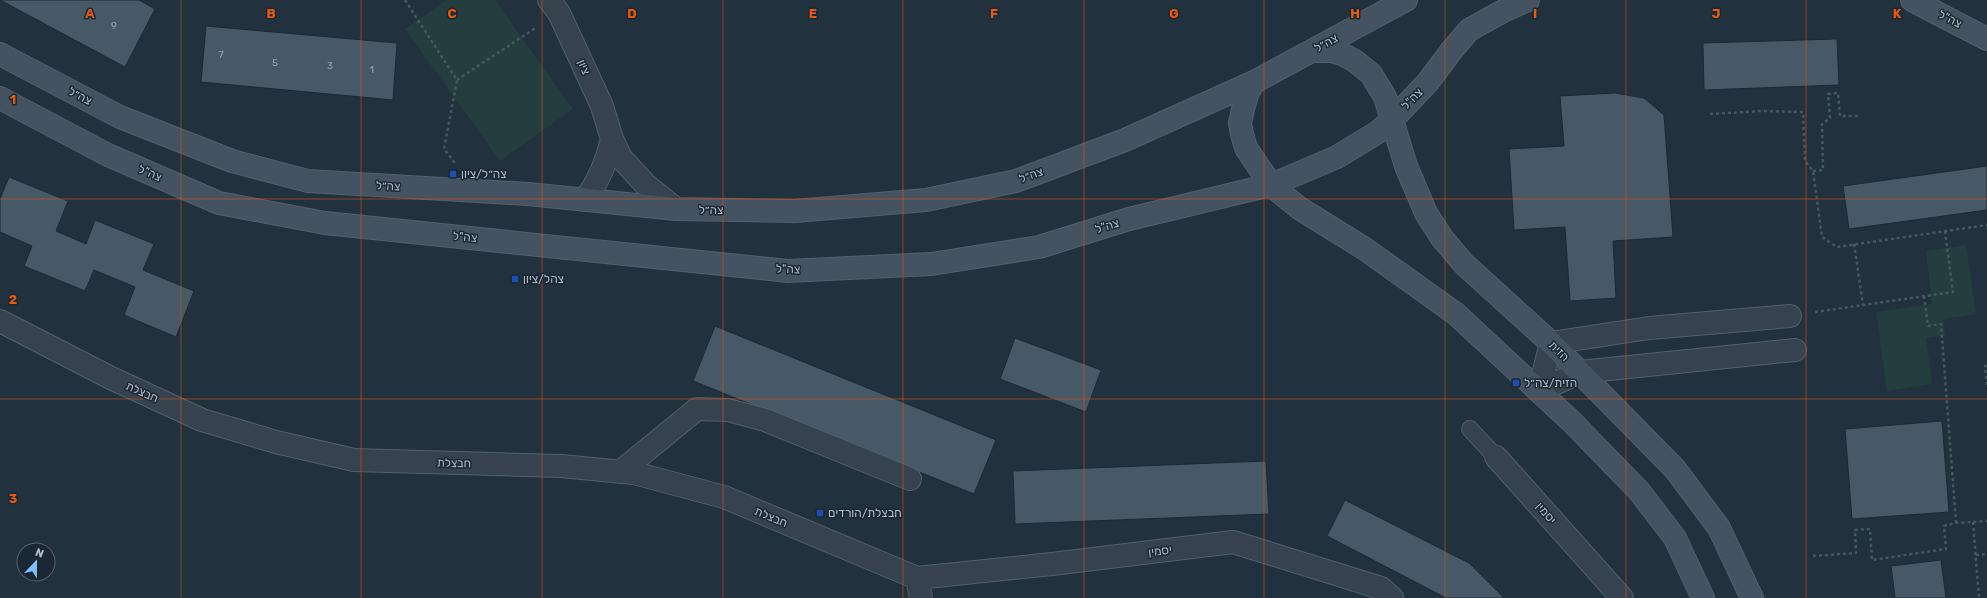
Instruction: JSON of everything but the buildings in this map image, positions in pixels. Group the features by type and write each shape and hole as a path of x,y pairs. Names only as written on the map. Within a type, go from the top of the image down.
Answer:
{"main road":[{"name":"צה״ל","path":"0,54 120,117 232,161 308,181 476,191 676,209 802,211 926,200 1016,181 1125,140 1254,82 1406,0"},
{"name":"צה\"ל","path":"0,98 108,155 219,203 325,223 788,270 931,264 1039,247 1129,219 1271,185 1337,157 1378,132 1393,119 1428,82 1469,30 1504,10 1528,0"},
{"name":"צה\"ל","path":"1912,0 1987,39"},
{"path":"1312,51 1321,50 1342,54 1355,61 1371,74 1385,97 1393,119"},
{"path":"1254,82 1248,92 1240,123 1246,148 1271,185 1299,208 1365,249 1456,314 1539,390 1638,491 1675,538 1703,598"},
{"name":"הזית","path":"1393,119 1406,166 1426,213 1442,238 1464,264 1551,343 1675,469 1719,528 1752,598"}],"street":[{"name":"ציון","path":"554,6 602,106 612,139 621,158 631,170 676,209"},
{"path":"585,200 602,174 612,139"},
{"path":"1539,390 1551,343 1650,328 1790,316"},
{"name":"חבצלת","path":"0,321 111,378 202,420 276,442 354,460 561,466 634,473 724,497 919,588"},
{"path":"1539,390 1580,372 1795,350"},
{"path":"620,472 696,409 728,410 765,420 910,479"},
{"name":"יסמין","path":"1496,457 1622,598"},
{"name":"יסמין","path":"919,588 1052,564 1233,542 1380,588 1392,598"}],"lane":[{"name":"יסמין","path":"1470,429 1496,457"}],"path":[{"path":"405,0 457,80"},
{"path":"476,191 444,149 457,80 554,6"},
{"path":"1813,170 1823,170 1822,124 1830,118 1828,94 1838,93 1840,116 1860,116"},
{"path":"1710,114 1762,111 1803,112 1805,161 1813,170 1822,237 1837,247 1987,225"},
{"path":"1790,316 1953,292 1945,231"},
{"path":"1854,244 1863,305"},
{"path":"1924,296 1928,326 1941,324 1956,523"},
{"path":"1987,366 1985,366 1987,384"},
{"path":"1813,556 1856,553 1855,530 1870,529 1872,560 1946,549 1944,526 1956,523 1987,521"},
{"path":"1973,522 1979,598"},
{"path":"1976,555 1987,554"}],"green space":[{"path":"446,0 495,0 573,109 500,161 405,29"},
{"path":"1966,245 1976,314 1943,319 1945,336 1926,338 1932,384 1887,391 1876,312 1932,304 1926,251"}],"place":[{"name":"צה״ל/ציון","path":"453,174"},
{"name":"צהל/ציון","path":"515,279"},
{"name":"הזית/צה״ל","path":"1516,383"},
{"name":"חבצלת/הורדים","path":"820,513"}]}
